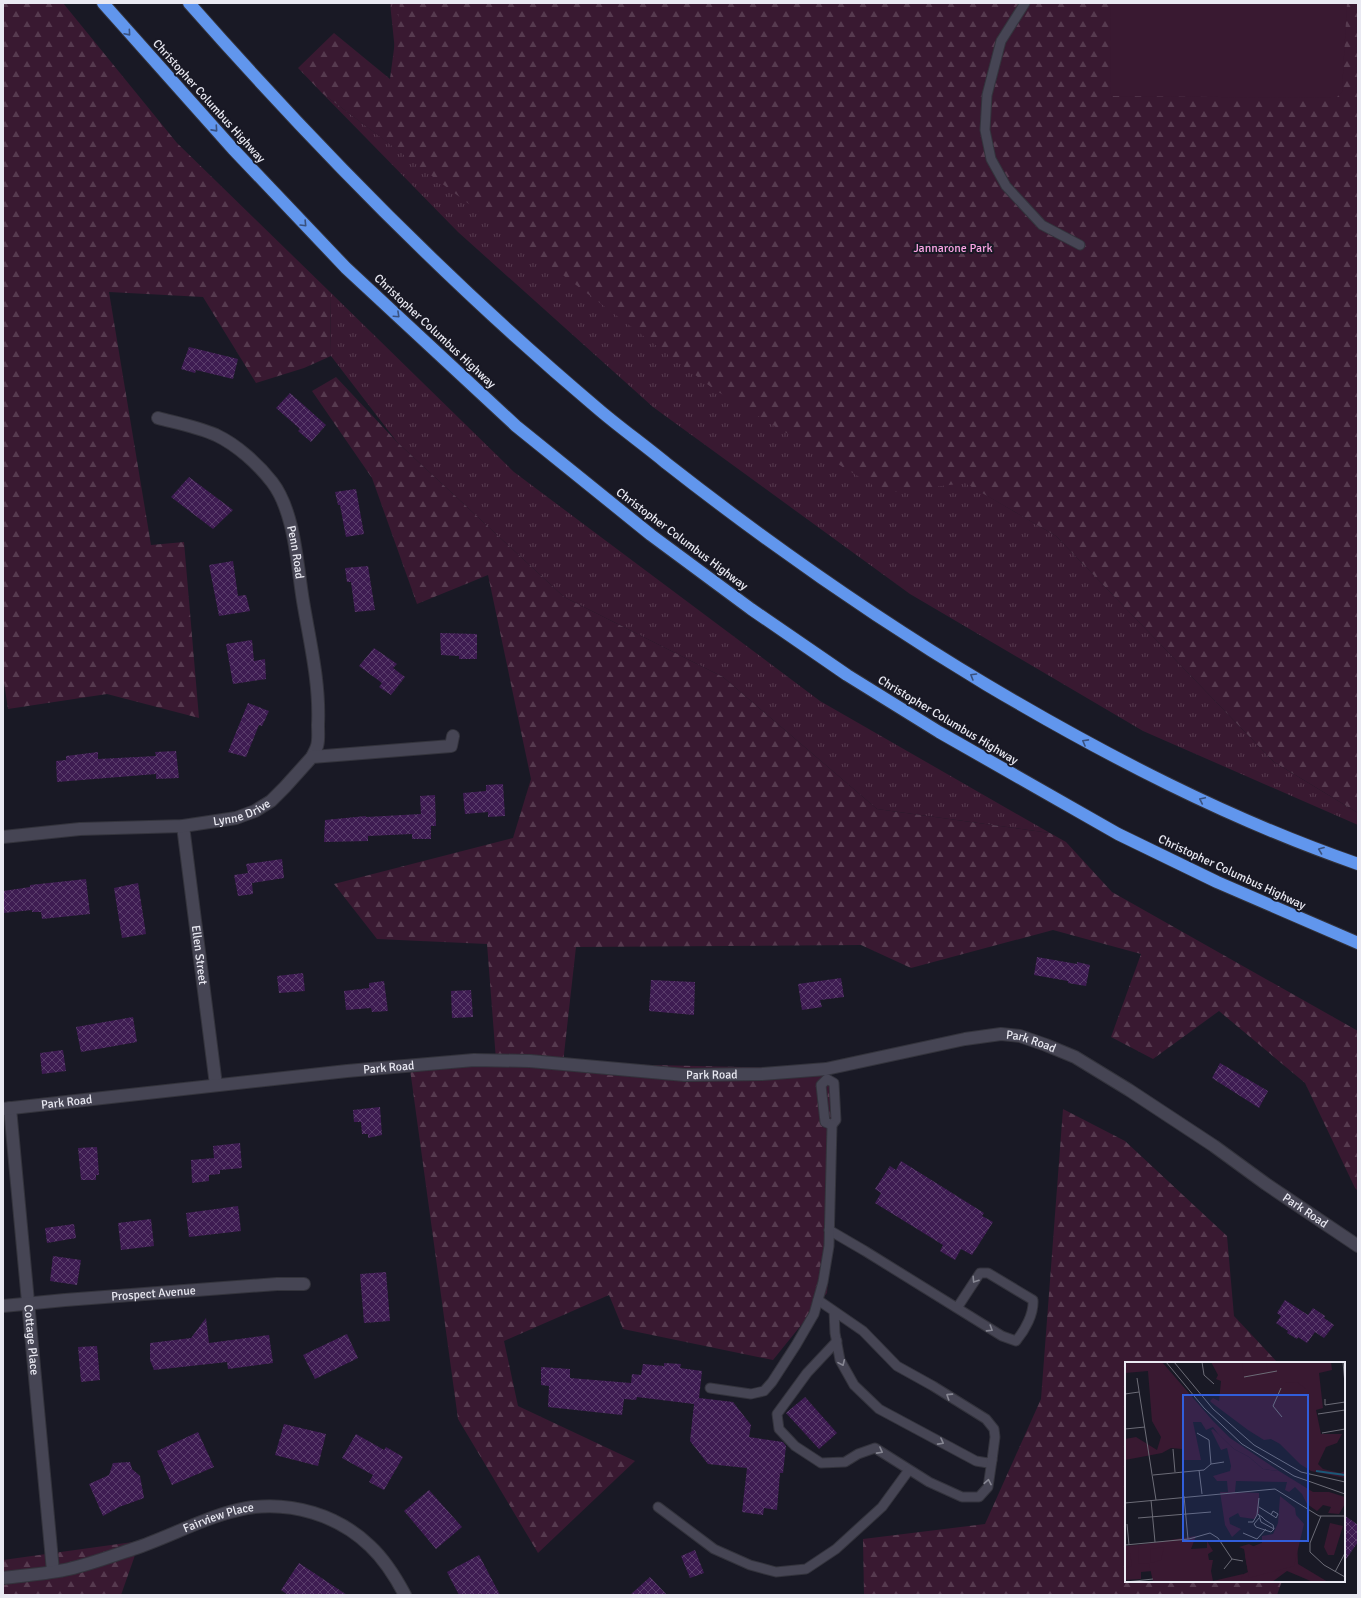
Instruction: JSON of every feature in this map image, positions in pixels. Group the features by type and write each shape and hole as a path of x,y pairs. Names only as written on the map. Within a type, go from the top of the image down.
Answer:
{"highway":[{"name":"Christopher Columbus Highway","path":"103,3 233,149 346,268 516,426 651,535 764,618 848,675 939,732 1118,834 1238,892 1358,943"},
{"path":"189,3 334,161 399,228 510,332 599,409 734,516 876,616 938,655 1071,733 1157,779 1222,809 1292,839 1358,864"}],"street":[{"name":"Penn Road","path":"158,418 216,436 232,445 254,464 267,478 281,498 289,518 316,676 318,716 317,746 312,757"},
{"path":"312,757 451,746 453,736"},
{"name":"Lynne Drive","path":"3,837 80,829 183,826 236,818 255,811 271,801 286,787 312,757"},
{"name":"Ellen Street","path":"183,826 216,1084"},
{"name":"Park Road","path":"6,1108 216,1084 474,1060 530,1061 685,1075 826,1074 965,1039 1001,1034 1020,1036 1074,1057 1129,1090 1358,1246"},
{"name":"Cottage Place","path":"6,1108 29,1304 53,1571"},
{"name":"Prospect Avenue","path":"3,1306 277,1284 304,1284"},
{"name":"Fairview Place","path":"3,1578 69,1569 135,1549 208,1520 246,1508 272,1507 297,1509 319,1514 336,1521 351,1530 371,1546 387,1566 405,1595"}],"lane":[{"path":"1025,3 1001,41 987,95 986,130 991,159 1006,186 1042,225 1080,245"},
{"path":"710,1388 751,1394 764,1391 772,1382 814,1314 827,1260 829,1230 832,1125 825,1122 821,1085 826,1074"},
{"path":"829,1230 866,1251 957,1308 1002,1336 1016,1341 1034,1308 1033,1300 988,1273 980,1273 957,1308"},
{"path":"818,1300 863,1331 897,1366 933,1386 986,1419 994,1429 995,1437 988,1487 979,1497 962,1497 929,1482 875,1448 858,1454 845,1462 821,1463 795,1446 779,1429 777,1414 807,1373 837,1341"},
{"path":"834,1311 840,1360 854,1385 879,1409 976,1460 988,1463 992,1460"},
{"path":"658,1507 714,1549 750,1565 776,1572 806,1569 836,1549 882,1507 909,1470"}],"green space":[{"path":"3,3 63,3 177,143 330,292 331,356 304,368 256,383 203,297 109,292 151,545 184,542 199,718 107,694 8,709 3,676"},
{"name":"Jannarone Park","path":"390,3 1358,3 981,492 1056,536 1274,762 1358,813 1358,825 1143,731 910,594 653,407 458,232 322,93 406,156"},
{"name":"Jannarone Park","path":"400,3 1358,3 1358,813 1274,762 1056,536 965,483 886,493 715,390 322,93 298,68 334,33 390,79"},
{"path":"1111,3 1347,3 1342,92 1336,98 1110,96"},
{"path":"330,292 514,472 820,701 1050,833 877,809 723,677 564,597 397,442 331,356"},
{"path":"336,377 397,442 564,597 723,677 877,809 1050,833 1066,842 1112,892 1358,1031 1358,1191 1355,1188 1305,1083 1219,1011 1153,1059 1111,1037 1141,954 1053,930 911,968 861,945 576,947 563,1063 831,1069 834,1195 827,1293 773,1360 623,1329 609,1295 504,1341 518,1406 635,1461 538,1553 458,1419 409,1062 496,1060 487,944 377,939 334,884 513,838 531,779 488,575 417,604 372,478 312,391"},
{"path":"1063,1109 1125,1141 1227,1236 1234,1316 1277,1362 1125,1362 1125,1582 1282,1582 1277,1595 864,1595 863,1539 985,1524 1041,1399"},
{"path":"140,1541 121,1595 3,1595 3,1560"}],"building":[{"path":"189,347 238,359 233,379 196,370 195,373 181,369"},
{"path":"290,393 326,425 311,442 298,431 300,429 276,408"},
{"path":"189,477 233,510 213,529 171,497"},
{"path":"356,489 364,534 346,537 340,505 338,505 335,492"},
{"path":"233,561 238,596 246,595 250,611 219,616 209,565"},
{"path":"368,566 375,610 355,612 351,582 347,582 345,568"},
{"path":"440,633 477,634 477,659 459,659 459,656 441,655"},
{"path":"252,640 254,661 265,659 266,679 233,684 226,644"},
{"path":"374,648 397,664 393,668 405,677 391,695 379,687 382,683 359,666"},
{"path":"248,703 269,711 262,726 259,725 246,757 228,752"},
{"path":"176,751 179,778 156,779 156,774 57,782 56,761 66,760 66,756 98,752 98,759 156,756 155,752"},
{"path":"503,784 505,816 488,817 488,812 465,814 463,793 486,791 486,785"},
{"path":"435,795 436,826 431,826 431,839 412,839 412,834 368,836 368,841 324,842 325,820 366,816 421,814 420,796"},
{"path":"282,859 284,878 252,883 253,894 238,896 234,875 248,873 246,864"},
{"path":"86,879 90,914 42,919 41,912 32,912 32,910 3,913 3,891 30,887 30,885"},
{"path":"138,883 146,934 122,938 114,888"},
{"path":"1037,957 1090,965 1086,986 1034,975"},
{"path":"303,973 305,991 279,993 277,976"},
{"path":"841,978 844,997 820,1000 822,1007 802,1010 798,984"},
{"path":"651,980 695,982 694,1015 649,1011"},
{"path":"384,981 388,1011 372,1012 371,1008 346,1010 344,991 369,988 369,983"},
{"path":"471,990 473,1017 452,1018 451,991"},
{"path":"133,1017 137,1042 81,1052 76,1027"},
{"path":"63,1050 66,1071 42,1074 40,1053"},
{"path":"1220,1063 1268,1091 1259,1108 1212,1078"},
{"path":"380,1107 382,1135 368,1138 368,1134 362,1134 361,1122 354,1122 353,1110"},
{"path":"240,1143 242,1168 220,1170 220,1174 209,1175 209,1181 192,1183 191,1160 214,1158 213,1146"},
{"path":"97,1147 99,1175 96,1175 96,1180 81,1180 78,1148"},
{"path":"901,1161 984,1213 982,1216 993,1222 972,1255 961,1249 955,1260 940,1251 943,1245 875,1203 881,1193 875,1189 890,1166 896,1170"},
{"path":"238,1206 241,1231 189,1237 186,1213"},
{"path":"151,1219 154,1246 121,1250 118,1223"},
{"path":"74,1224 76,1238 47,1243 45,1228"},
{"path":"53,1256 81,1260 77,1285 50,1281"},
{"path":"386,1272 390,1321 364,1323 360,1274"},
{"path":"1285,1300 1308,1315 1313,1308 1325,1316 1324,1318 1334,1325 1324,1338 1315,1332 1307,1343 1298,1337 1297,1339 1287,1333 1288,1331 1276,1323 1281,1316 1277,1313"},
{"path":"206,1318 209,1343 269,1335 273,1363 228,1369 227,1362 154,1370 150,1360 150,1343 191,1338"},
{"path":"347,1334 358,1358 315,1379 303,1355"},
{"path":"97,1346 100,1380 81,1382 78,1347"},
{"path":"664,1363 681,1364 680,1368 702,1371 699,1398 733,1402 751,1425 749,1437 783,1442 786,1446 783,1473 780,1473 777,1510 764,1508 763,1515 742,1512 747,1468 708,1464 690,1441 694,1404 637,1397 636,1400 624,1399 622,1415 548,1407 549,1386 541,1385 541,1367 570,1369 570,1378 631,1383 632,1374 641,1375 643,1364 664,1366"},
{"path":"805,1397 837,1433 819,1449 786,1413"},
{"path":"284,1424 326,1434 318,1466 275,1455"},
{"path":"198,1432 214,1467 172,1485 157,1451"},
{"path":"356,1434 384,1450 386,1447 403,1457 384,1490 369,1482 373,1475 342,1458"},
{"path":"130,1462 132,1469 140,1476 144,1498 119,1507 103,1516 89,1484 109,1475 113,1463"},
{"path":"429,1490 462,1527 436,1549 404,1511"},
{"path":"1345,1516 1358,1525 1358,1542 1345,1561"},
{"path":"695,1550 704,1573 690,1578 681,1556"},
{"path":"479,1555 500,1595 459,1595 447,1572"},
{"path":"299,1563 347,1595 288,1595 281,1590"},
{"path":"650,1577 667,1595 630,1595"}]}
